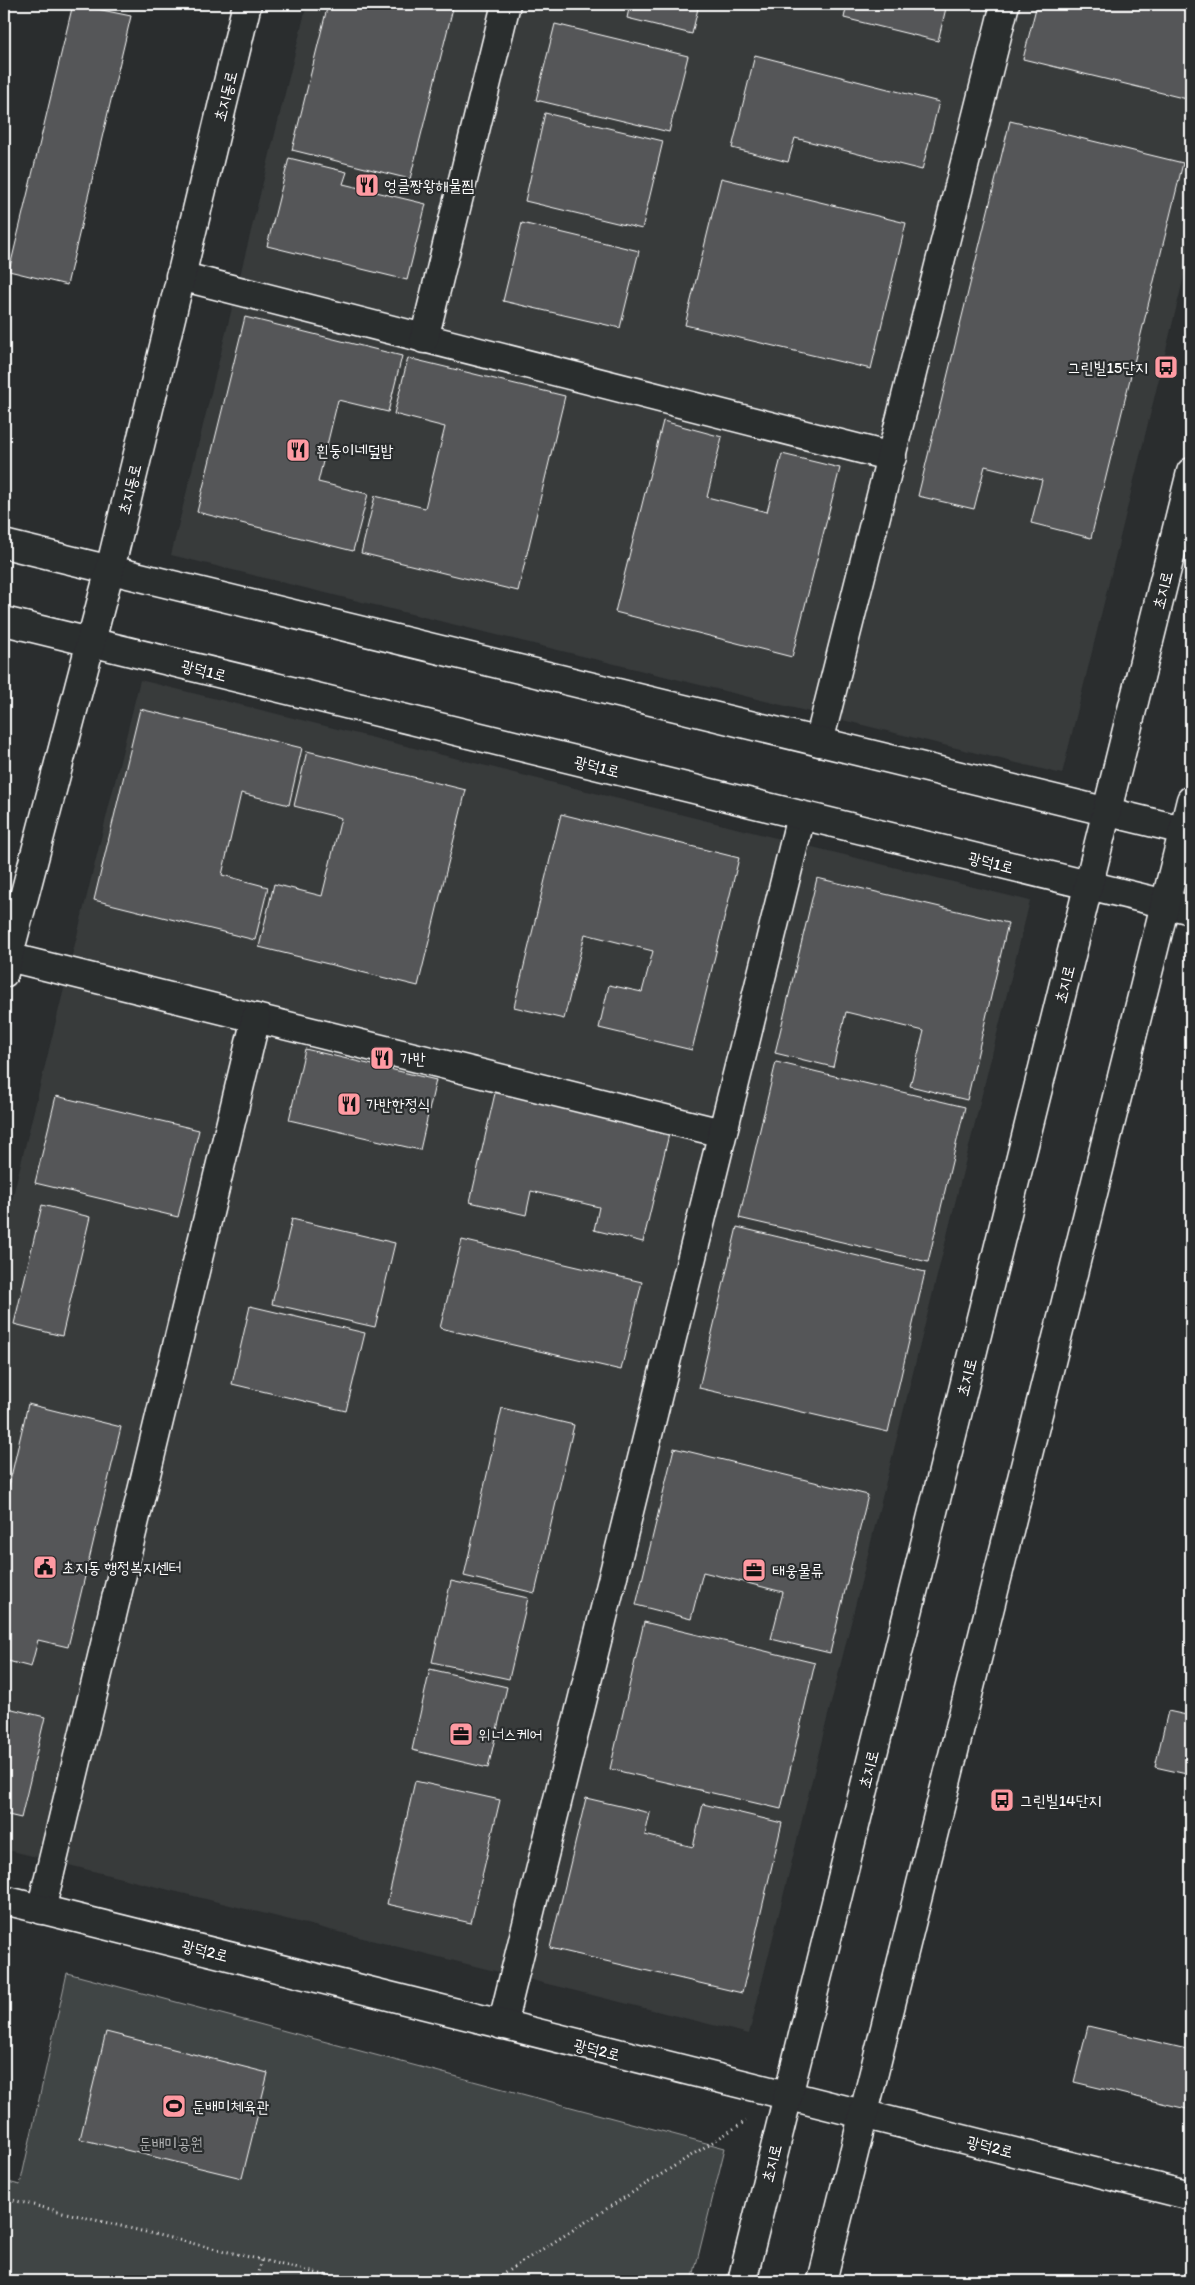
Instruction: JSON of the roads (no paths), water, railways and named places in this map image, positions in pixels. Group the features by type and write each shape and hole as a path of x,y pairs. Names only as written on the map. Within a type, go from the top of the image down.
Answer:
{"street":[{"name":"초지동로","path":"6,965 110,569 180,276 248,4"},
{"path":"424,338 506,4"},
{"path":"819,742 1005,4"},
{"path":"180,276 892,457"},
{"name":"초지로","path":"742,2281 1191,472"},
{"path":"4,544 1188,831"},
{"name":"광덕1로","path":"4,621 1178,907"},
{"path":"822,2281 862,2115 1178,907 1191,800"},
{"path":"502,2025 801,816"},
{"path":"6,965 256,1018 722,1133"},
{"path":"41,1910 256,1018"},
{"name":"광덕2로","path":"4,1900 1191,2196"}],"place":[{"name":"엉클짱왕해물찜","path":"367,185"},
{"name":"그린빌15단지","path":"1166,367"},
{"name":"흰둥이네덮밥","path":"298,450"},
{"name":"가반","path":"382,1058"},
{"name":"가반한정식","path":"349,1104"},
{"name":"초지동 행정복지센터","path":"45,1567"},
{"name":"태웅물류","path":"754,1570"},
{"name":"위너스케어","path":"461,1734"},
{"name":"그린빌14단지","path":"1002,1800"},
{"name":"둔배미체육관","path":"174,2106"}],"park label":[{"name":"둔배미공원","path":"171,2143"}]}
